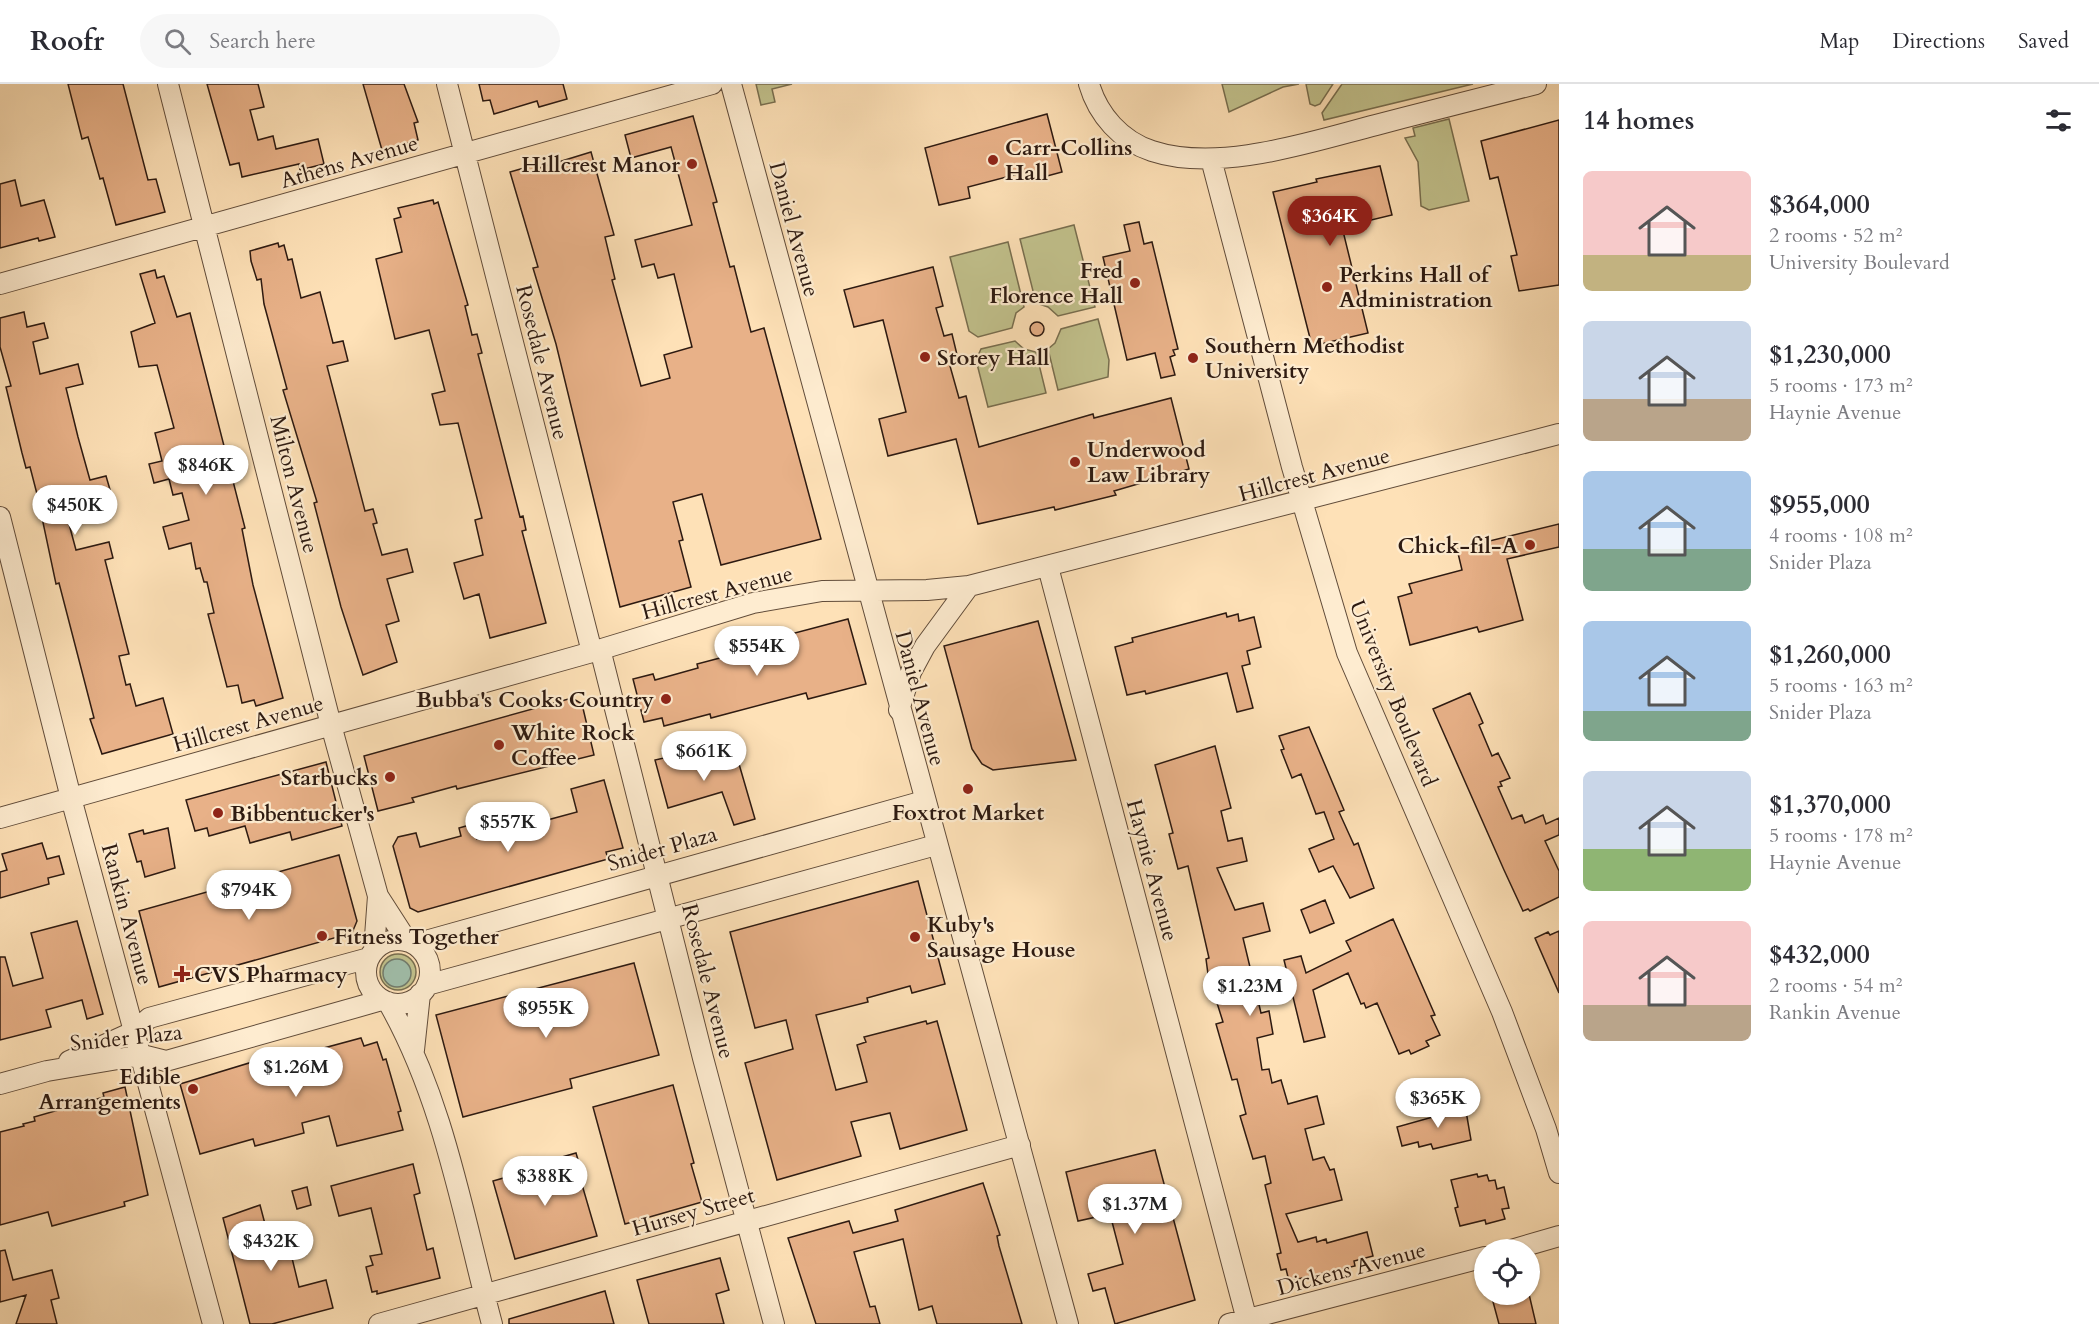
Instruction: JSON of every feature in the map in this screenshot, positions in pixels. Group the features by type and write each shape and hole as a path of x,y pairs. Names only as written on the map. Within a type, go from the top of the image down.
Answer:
{"street":[{"name":"Milton Avenue","path":"168,84 331,725 378,896 411,943"},
{"name":"Rosedale Avenue","path":"447,84 596,650 658,874 774,1324"},
{"name":"Athens Avenue","path":"0,284 712,84"},
{"name":"Daniel Avenue","path":"731,84 899,710 1068,1324"},
{"path":"1089,84 1099,108 1110,125 1132,142 1152,152 1211,159 1288,148 1536,84"},
{"name":"University Boulevard","path":"1211,159 1303,502 1347,653 1502,1012 1546,1129 1559,1173"},
{"name":"Hillcrest Avenue","path":"0,818 596,650 753,603 822,591 927,590 969,586 1303,502 1559,434"},
{"name":"Rankin Avenue","path":"0,517 71,798 213,1324"},
{"name":"Haynie Avenue","path":"1048,567 1241,1323"},
{"path":"899,710 911,672 925,646 969,586"},
{"name":"Snider Plaza","path":"411,943 924,801"},
{"path":"385,1001 405,1003 424,990 936,845"},
{"name":"Milton Avenue","path":"371,954 378,896"},
{"path":"414,1050 428,963 423,952 411,943 389,940 371,954 366,969 367,981 373,992 385,1001 414,1050 442,1136 492,1324"},
{"name":"Snider Plaza","path":"47,1071 135,1031 146,1020 159,1015 371,954"},
{"name":"Snider Plaza","path":"0,1084 47,1071 142,1055 166,1061 385,1001"},
{"name":"Hursey Street","path":"379,1324 1020,1145"},
{"path":"1540,1242 1559,1236"},
{"name":"Dickens Avenue","path":"1241,1323 1474,1260"}],"green space":[{"path":"756,84 792,84 772,89 775,102 761,105"},
{"path":"1222,84 1299,84 1283,87 1229,112"},
{"path":"1306,84 1333,84 1320,104 1315,106 1310,104"},
{"path":"1342,84 1473,84 1324,120 1322,113"},
{"path":"1449,119 1469,201 1429,210 1421,206 1418,162 1405,138 1415,136 1413,128"},
{"path":"1074,225 1095,307 1058,316 1048,307 1036,303 1020,239"},
{"path":"1008,242 1024,307 1016,313 1012,328 978,337 969,331 950,257"},
{"path":"1098,319 1109,360 1108,377 1058,390 1048,349 1055,343 1061,329"},
{"path":"1015,341 1024,349 1036,352 1046,393 988,407 976,360 981,349"},
{"path":"398,954 411,959 416,972 411,985 398,990 385,985 380,972 385,959"}],"shaded area":[{"path":"397,959 407,963 411,973 407,983 397,987 387,983 383,973 387,963"}],"building":[{"path":"68,84 123,84 148,180 156,179 165,212 116,225 103,178 100,179 88,137 82,139"},
{"path":"207,84 258,84 264,107 250,110 258,140 273,136 276,149 318,139 324,164 300,170 299,164 242,177 239,163 230,165"},
{"path":"363,84 404,84 418,122 414,123 418,140 382,150"},
{"path":"479,84 563,84 567,99 539,107 537,101 494,114 490,100 483,101"},
{"name":"Carr-Collins Hall","path":"1047,114 1062,172 1032,180 1030,171 968,187 970,198 939,205 925,148"},
{"path":"693,116 717,202 713,203 730,267 734,266 751,332 764,328 821,539 721,565 702,494 673,502 683,540 679,541 691,587 620,607 556,344 533,268 538,267 510,172 538,164 539,168 591,152 614,235 605,237 615,279 612,280 641,386 670,378 664,355 692,347 674,274 658,278 654,264 642,267 635,240 692,225 671,147 631,158 625,135"},
{"path":"1559,120 1559,285 1519,291 1511,256 1517,255 1498,177 1490,179 1481,141"},
{"name":"Perkins Hall of Administration","path":"1380,166 1392,215 1342,227 1368,333 1312,346 1273,192 1317,182 1316,179"},
{"path":"15,180 21,206 44,200 55,237 39,241 38,238 0,248 0,184"},
{"path":"433,200 434,204 438,202 468,305 465,306 472,335 477,334 482,353 478,354 520,517 523,516 526,530 522,531 546,623 490,638 479,594 464,599 454,563 483,555 475,520 482,518 458,423 440,425 432,394 445,391 429,330 395,339 376,259 402,252 394,219 401,217 398,208"},
{"name":"Fred Florence Hall","path":"1139,222 1144,244 1152,242 1178,349 1173,350 1175,355 1170,357 1175,375 1161,378 1155,353 1127,360 1103,257 1130,251 1124,225"},
{"path":"278,243 279,247 284,245 288,260 292,259 301,298 320,292 333,343 343,341 348,361 327,366 365,511 373,509 377,523 373,524 382,555 407,549 413,572 387,579 399,621 386,625 397,662 363,675 341,607 314,503 317,502 283,390 287,389 264,304 261,279 257,280 251,261 250,251"},
{"path":"933,267 943,306 936,308 944,336 952,334 959,363 950,366 959,398 966,396 979,447 1093,414 1094,418 1171,398 1189,469 1114,491 1116,495 1055,510 1054,507 978,524 956,439 888,456 879,419 906,412 883,320 854,327 844,290"},
{"path":"155,270 157,278 164,276 177,317 190,313 245,528 242,529 253,585 283,698 256,706 254,700 242,703 238,685 227,687 208,614 214,613 207,582 204,582 200,568 196,569 191,543 169,549 163,527 189,520 182,493 173,495 169,479 154,483 149,464 162,461 155,433 174,428 157,365 139,367 131,332 155,323 140,274"},
{"path":"24,312 27,327 44,323 48,338 33,342 40,374 78,364 83,384 66,388 78,437 90,480 106,476 113,500 97,504 100,516 69,524 76,550 109,542 113,558 105,560 129,654 119,656 126,685 130,684 136,706 163,698 173,734 102,754 90,719 94,718 59,583 56,584 30,467 26,468 6,387 11,386 0,347 0,318"},
{"path":"1034,322 1040,322 1044,329 1040,336 1034,336 1030,332 1030,326"},
{"path":"1559,524 1559,547 1507,559 1523,620 1479,632 1477,627 1410,645 1398,597 1412,593 1409,584 1462,570 1457,549"},
{"path":"1226,613 1227,617 1238,614 1239,621 1254,617 1261,647 1247,651 1250,664 1242,666 1253,708 1237,712 1227,673 1146,694 1145,691 1127,695 1115,647 1133,642 1132,638"},
{"path":"848,619 866,684 808,699 806,693 711,718 710,714 664,726 662,718 644,722 633,679 653,674 655,680 698,668 697,664 792,639 791,634"},
{"path":"1038,621 1076,760 993,770 982,764 972,749 944,646"},
{"path":"1470,693 1483,723 1479,725 1492,756 1498,753 1510,778 1500,782 1502,786 1498,787 1512,819 1522,815 1525,823 1543,815 1546,824 1559,818 1559,835 1545,841 1559,871 1559,897 1530,911 1528,909 1523,911 1433,709"},
{"name":"White Rock Coffee","path":"572,698 582,704 594,755 457,789 456,786 412,798 414,802 378,811 364,756"},
{"path":"1309,727 1344,810 1339,812 1354,845 1358,843 1374,888 1350,898 1333,866 1319,872 1309,849 1334,839 1324,812 1316,814 1301,774 1292,778 1281,750 1284,749 1279,736"},
{"path":"1215,746 1231,808 1221,811 1228,841 1242,838 1247,861 1217,868 1235,910 1263,903 1270,931 1243,938 1261,1013 1269,1011 1273,1034 1257,1038 1262,1070 1269,1069 1272,1083 1281,1080 1288,1104 1317,1096 1324,1124 1305,1129 1313,1160 1324,1157 1330,1170 1334,1169 1342,1200 1286,1214 1298,1242 1316,1237 1317,1242 1326,1239 1327,1243 1367,1232 1373,1256 1354,1261 1355,1266 1289,1281 1286,1269 1281,1270 1277,1254 1281,1253 1265,1185 1271,1183 1265,1156 1253,1159 1240,1116 1246,1114 1237,1079 1232,1080 1216,1024 1223,1022 1208,974 1206,959 1209,958 1188,866 1178,869 1169,834 1173,833 1155,765"},
{"path":"712,747 718,769 739,764 755,819 734,825 722,792 668,808 655,760"},
{"path":"326,762 342,826 292,840 290,832 250,843 245,826 209,836 207,828 195,831 186,800"},
{"path":"604,780 623,848 606,852 608,859 418,912 410,908 393,846 398,837 416,833 420,847 461,836 459,828 473,824 477,839 577,812 571,789"},
{"path":"168,828 175,868 145,877 141,861 137,862 129,834 143,830 144,834"},
{"path":"42,843 47,859 59,856 64,874 48,878 49,884 0,898 0,872 7,870 2,854"},
{"path":"339,855 357,921 352,933 159,987 139,911"},
{"path":"918,881 945,984 912,993 910,986 867,998 868,1002 816,1015 836,1090 867,1082 857,1045 866,1042 864,1037 926,1021 927,1024 937,1021 967,1130 900,1149 890,1113 851,1122 861,1156 777,1180 745,1063 793,1049 786,1020 755,1028 730,932"},
{"path":"1325,900 1334,923 1310,933 1301,910"},
{"path":"1393,919 1435,1015 1431,1016 1440,1035 1426,1041 1429,1046 1411,1054 1409,1050 1399,1054 1377,1003 1366,1008 1364,1003 1361,1004 1348,973 1313,990 1325,1037 1304,1042 1284,960 1301,956 1306,973 1351,951 1346,941"},
{"path":"77,921 103,1014 87,1019 82,1000 46,1010 51,1027 0,1040 0,957 5,957 13,986 43,978 31,933"},
{"path":"1559,931 1559,993 1535,938 1548,932 1550,935"},
{"path":"634,963 659,1055 570,1079 572,1088 463,1117 436,1015"},
{"path":"361,1038 364,1046 377,1042 383,1060 386,1059 401,1111 398,1112 403,1130 337,1146 329,1116 302,1123 304,1133 255,1146 253,1139 200,1154 180,1084 282,1053 283,1059"},
{"path":"673,1085 702,1202 625,1224 593,1107"},
{"path":"125,1087 148,1195 124,1202 125,1206 52,1226 48,1212 0,1225 0,1132 24,1126 23,1124 35,1121 34,1117 104,1097 103,1093"},
{"path":"1456,1100 1459,1113 1466,1111 1471,1140 1433,1149 1431,1144 1419,1147 1418,1142 1402,1146 1397,1127 1440,1115 1438,1105"},
{"path":"1155,1150 1195,1300 1115,1324 1105,1288 1093,1291 1088,1274 1123,1264 1110,1214 1078,1221 1066,1172"},
{"path":"576,1153 581,1170 578,1171 597,1236 515,1259 493,1181 528,1171 527,1167"},
{"path":"413,1164 420,1193 414,1195 427,1250 433,1248 440,1278 377,1294 377,1291 372,1292 366,1267 373,1265 370,1256 382,1254 371,1208 339,1216 331,1186"},
{"path":"1477,1174 1478,1177 1487,1175 1489,1181 1495,1180 1497,1189 1504,1187 1509,1208 1502,1209 1505,1219 1486,1224 1485,1220 1460,1226 1451,1180"},
{"path":"983,1183 1000,1235 997,1236 999,1246 1022,1324 937,1324 932,1306 919,1310 903,1239 854,1252 870,1307 875,1306 880,1324 816,1324 788,1238 849,1221 853,1233 898,1221 895,1210"},
{"path":"307,1187 311,1205 297,1209 292,1191"},
{"path":"260,1205 270,1243 301,1234 306,1253 292,1258 299,1287 326,1280 333,1308 272,1324 250,1324 223,1218"},
{"path":"5,1250 13,1280 52,1270 59,1298 51,1300 57,1324 16,1324 26,1295 0,1302 0,1251"},
{"path":"720,1258 729,1290 716,1294 724,1324 649,1324 637,1280"},
{"path":"605,1291 614,1324 509,1324 509,1319"},
{"path":"1494,1305 1532,1305 1536,1324 1499,1324"}],"place":[{"name":"Carr-Collins Hall","path":"993,160"},
{"name":"Hillcrest Manor","path":"692,164"},
{"name":"Fred Florence Hall","path":"1135,283"},
{"name":"Perkins Hall of Administration","path":"1327,287"},
{"name":"Storey Hall","path":"925,357"},
{"name":"Southern Methodist University","path":"1193,358"},
{"name":"Underwood Law Library","path":"1075,462"},
{"name":"Chick-fil-A","path":"1530,545"},
{"name":"Bubba's Cooks Country","path":"666,699"},
{"name":"White Rock Coffee","path":"499,745"},
{"name":"Starbucks","path":"390,777"},
{"name":"Foxtrot Market","path":"968,789"},
{"name":"Bibbentucker's","path":"218,813"},
{"name":"Fitness Together","path":"322,936"},
{"name":"Kuby's Sausage House","path":"915,937"},
{"name":"CVS Pharmacy","path":"182,974"},
{"name":"Edible Arrangements","path":"193,1089"}]}
